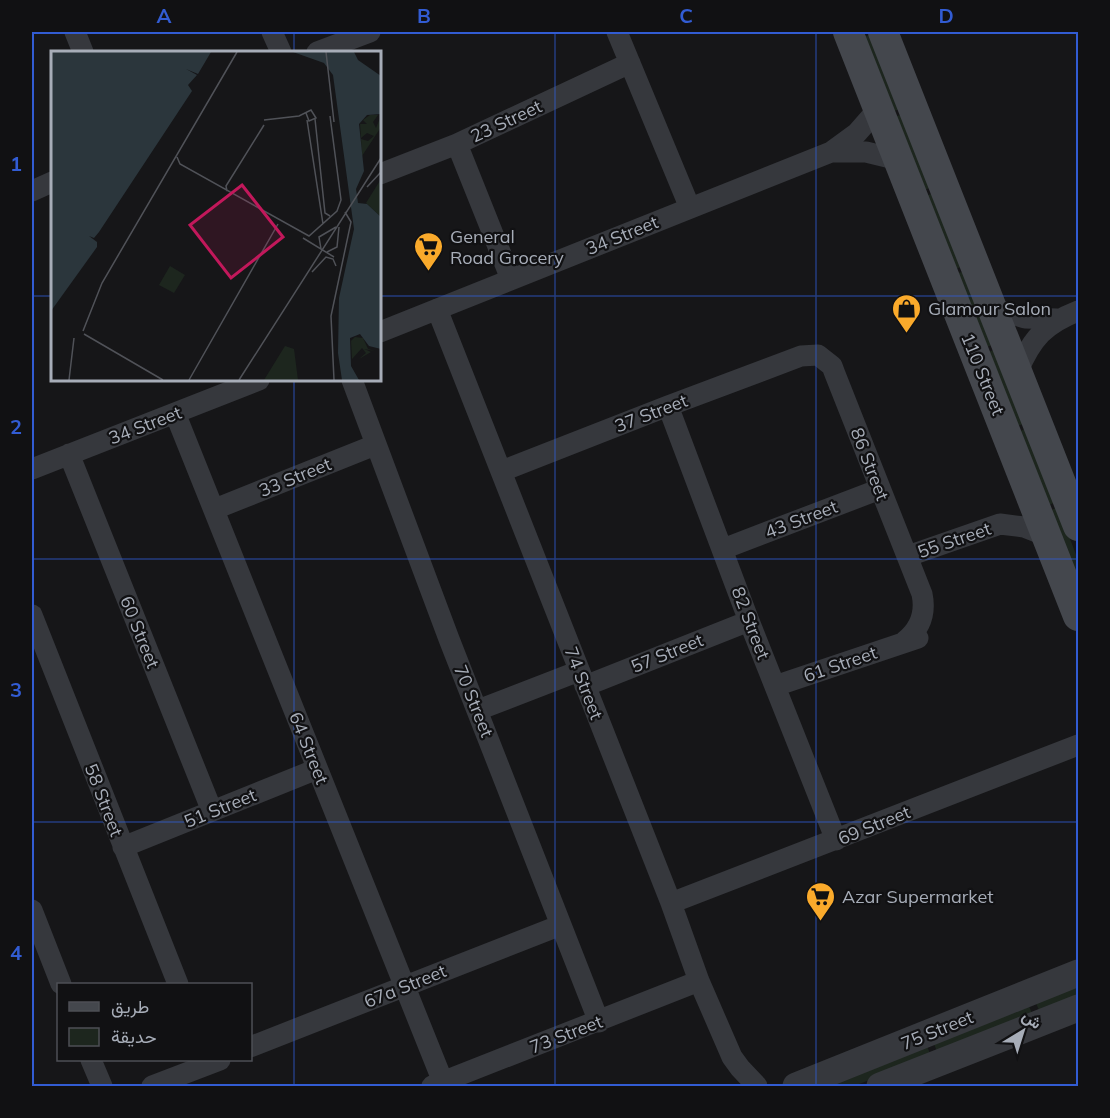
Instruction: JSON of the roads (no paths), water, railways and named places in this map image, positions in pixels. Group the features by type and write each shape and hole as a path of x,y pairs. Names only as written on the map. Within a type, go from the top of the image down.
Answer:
{"main road":[{"name":"110 Street","path":"848,32 1078,616"},
{"name":"110 Street","path":"883,32 1076,513"}],"street":[{"path":"75,32 83,51"},
{"path":"272,32 281,51"},
{"path":"320,51 370,32"},
{"path":"617,32 690,208"},
{"name":"23 Street","path":"381,174 457,144 630,63"},
{"name":"34 Street","path":"381,332 831,152 857,133 878,109"},
{"path":"457,144 511,279"},
{"name":"34 Street","path":"831,152 866,152 899,160"},
{"path":"32,191 51,182"},
{"path":"992,308 1025,318 1058,319"},
{"name":"74 Street","path":"437,309 671,903 699,981 732,1057 757,1086"},
{"path":"1018,371 1034,341 1058,319 1078,311"},
{"name":"86 Street","path":"801,356 818,355 832,366 922,594 924,609 920,624 905,641"},
{"name":"37 Street","path":"502,471 801,356"},
{"name":"34 Street","path":"32,470 175,413 218,387 253,381"},
{"name":"70 Street","path":"352,381 375,445 599,1022"},
{"name":"82 Street","path":"668,406 749,621 836,840"},
{"name":"64 Street","path":"175,413 404,986 437,1084"},
{"name":"33 Street","path":"215,509 375,445"},
{"name":"60 Street","path":"69,454 212,811"},
{"name":"55 Street","path":"1000,525 1016,508 1028,488"},
{"name":"43 Street","path":"723,549 880,489"},
{"name":"55 Street","path":"908,556 1000,525 1024,527 1047,536"},
{"name":"58 Street","path":"32,615 178,983"},
{"name":"57 Street","path":"478,710 582,679 749,621"},
{"name":"61 Street","path":"776,686 905,641"},
{"name":"69 Street","path":"671,903 1078,744"},
{"name":"51 Street","path":"123,848 317,769"},
{"path":"32,910 61,983"},
{"name":"67a Street","path":"252,1046 561,925"},
{"name":"75 Street","path":"796,1086 1078,973"},
{"name":"73 Street","path":"437,1084 699,981"},
{"name":"75 Street","path":"880,1086 1078,1008"},
{"name":"74 Street","path":"732,1057 732,1086"},
{"path":"92,1061 102,1086"},
{"path":"152,1086 214,1061"}],"place":[{"name":"General Road Grocery","path":"429,272"},
{"name":"Glamour Salon","path":"907,334"},
{"name":"Azar Supermarket","path":"821,922"}]}
